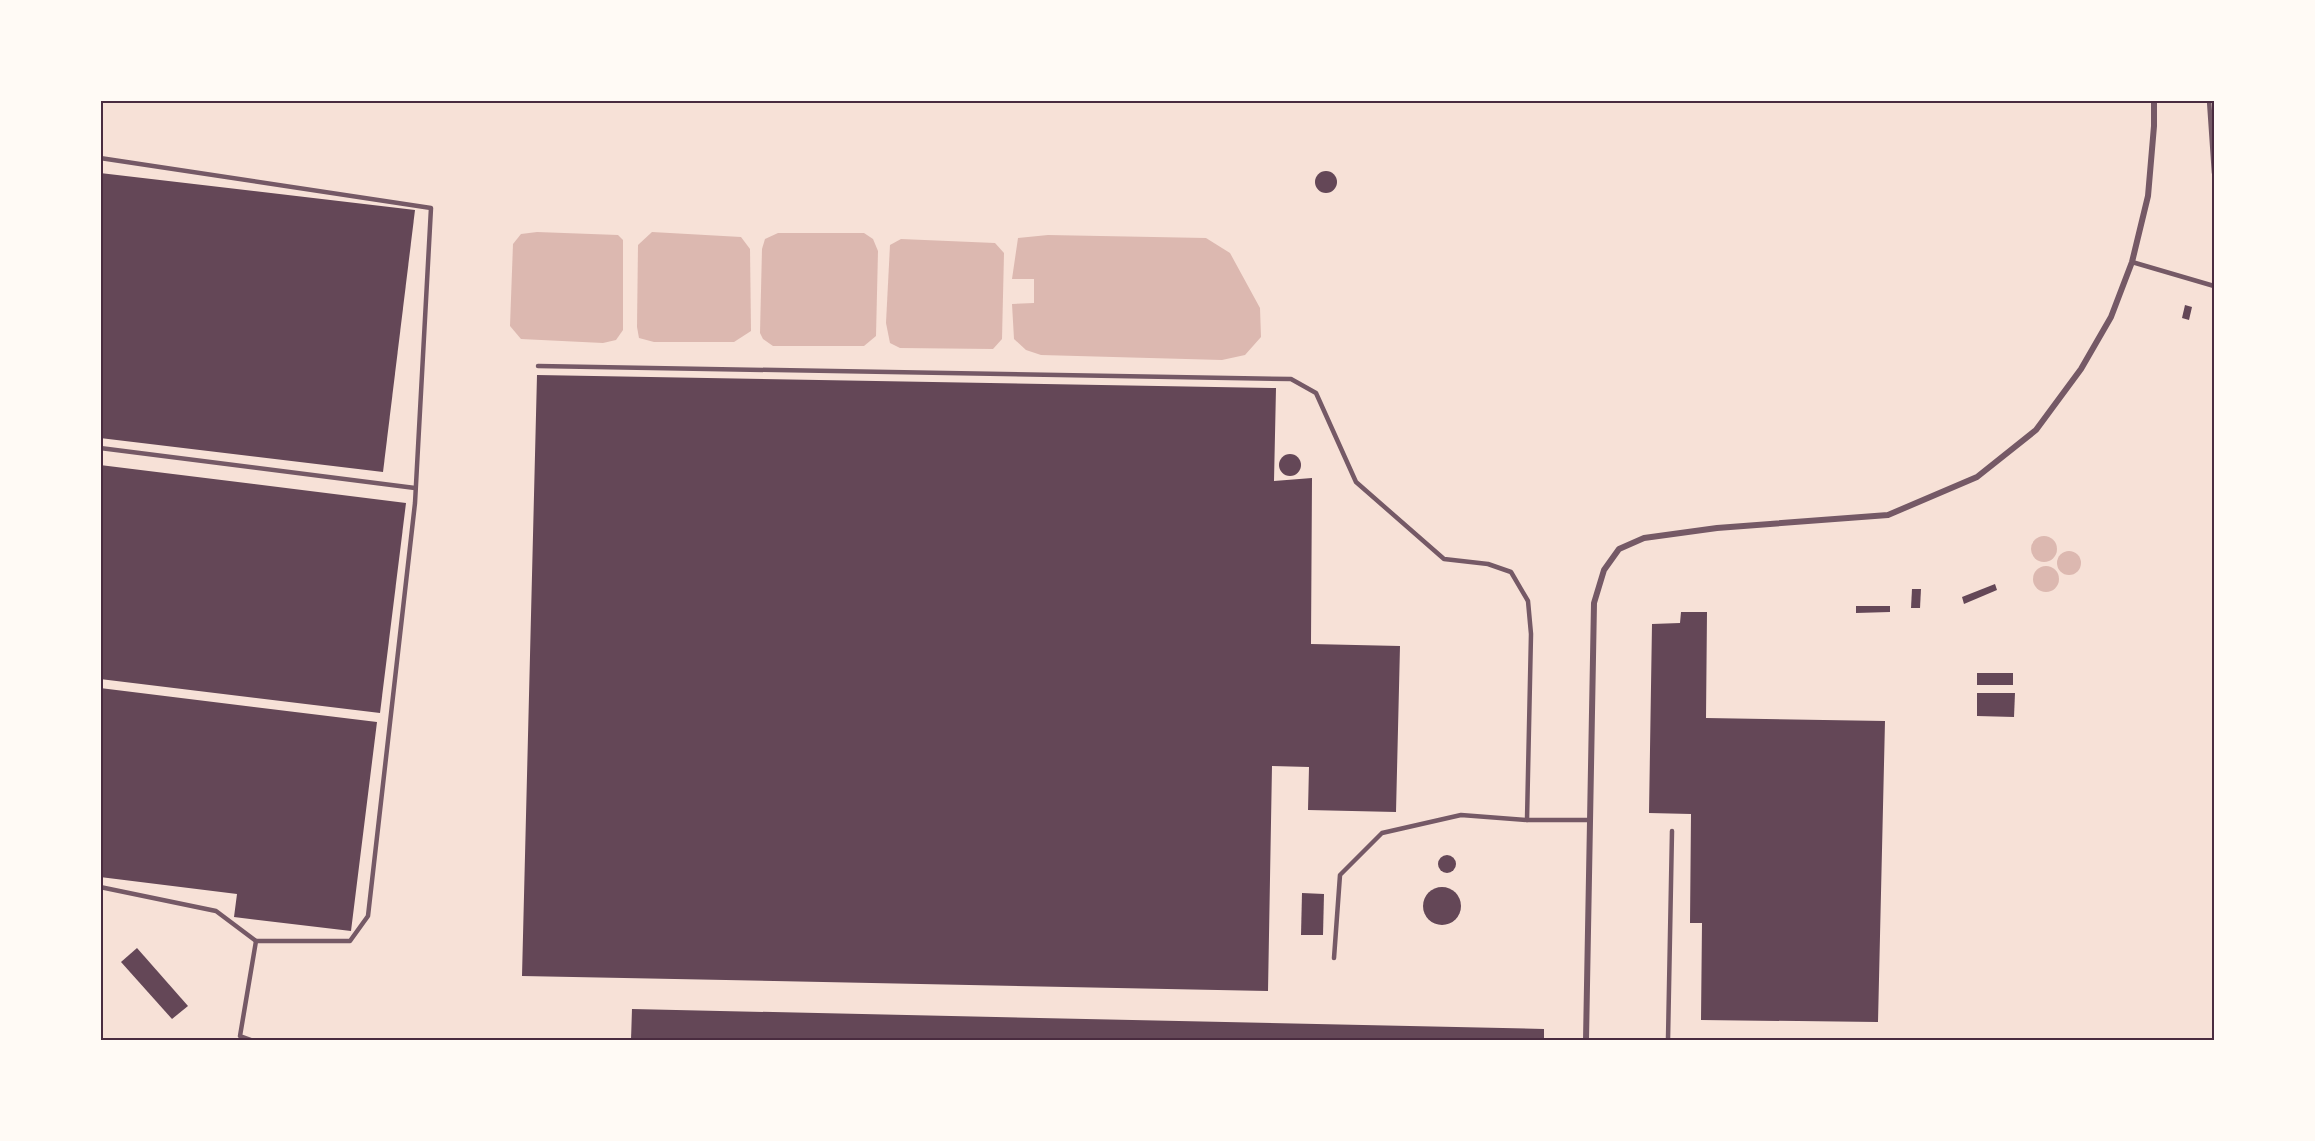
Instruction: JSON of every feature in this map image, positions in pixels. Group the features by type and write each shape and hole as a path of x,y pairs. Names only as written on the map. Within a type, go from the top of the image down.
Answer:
{"street":[{"path":"1586,1041 1594,603 1604,570 1619,549 1644,538 1678,532 1888,515 1977,477 2036,430 2081,369 2110,317 2132,262 2148,196 2154,100"}],"lane":[{"path":"2209,100 2214,173"},
{"path":"100,158 431,208 415,488 368,916 350,941 256,941 216,910 100,887"},
{"path":"2132,262 2214,286"},
{"path":"538,366 1291,379 1316,393 1356,482 1444,559 1488,564 1511,573 1528,601 1531,634 1527,820"},
{"path":"100,448 415,488"},
{"path":"1334,958 1340,875 1382,833 1461,815 1527,820 1589,820"},
{"path":"1668,1041 1672,831"},
{"path":"251,1041 240,1036 256,941"}],"shaded area":[{"path":"537,232 618,235 623,240 623,330 616,340 603,343 521,339 510,326 513,244 521,234"},
{"path":"652,232 741,237 750,249 751,331 734,342 654,342 639,338 637,327 638,245"},
{"path":"778,233 864,233 873,239 878,251 876,336 864,346 773,346 763,339 760,333 762,249 765,239"},
{"path":"1048,235 1206,238 1230,253 1260,308 1261,337 1245,355 1222,360 1041,355 1026,350 1014,339 1012,304 1034,303 1034,279 1012,279 1018,238"},
{"path":"901,239 995,243 1004,253 1002,339 993,349 900,348 890,343 886,323 890,245"},
{"path":"2044,536 2053,540 2057,549 2053,558 2044,562 2035,558 2031,549 2035,540"},
{"path":"2069,551 2078,554 2081,563 2078,572 2069,575 2060,572 2057,563 2060,554"},
{"path":"2046,566 2055,570 2059,579 2055,588 2046,592 2037,588 2033,579 2037,570"}],"building":[{"path":"1326,171 1336,178 1337,182 1330,192 1326,193 1316,186 1315,182 1322,172"},
{"path":"100,173 415,210 383,472 100,438"},
{"path":"2185,305 2192,307 2189,320 2182,318"},
{"path":"537,375 1276,388 1274,481 1312,478 1311,644 1400,646 1396,812 1308,810 1309,767 1272,766 1268,991 522,976"},
{"path":"1290,454 1298,457 1301,465 1298,473 1290,476 1282,473 1279,465 1282,457"},
{"path":"100,465 406,503 380,713 100,679"},
{"path":"1995,584 1997,590 1964,604 1962,597"},
{"path":"1912,589 1921,589 1920,608 1911,608"},
{"path":"1856,606 1890,606 1890,612 1856,613"},
{"path":"1681,612 1707,612 1706,718 1885,721 1878,1022 1701,1020 1702,923 1690,923 1691,814 1649,813 1652,624 1680,623"},
{"path":"1977,673 2013,673 2013,685 1977,685"},
{"path":"100,688 377,722 351,931 234,917 237,894 100,877"},
{"path":"1977,693 2015,693 2014,717 1977,716"},
{"path":"1447,855 1453,858 1456,864 1453,870 1447,873 1441,870 1438,864 1441,858"},
{"path":"1442,887 1449,888 1455,893 1460,899 1460,913 1455,919 1449,924 1442,925 1435,924 1429,919 1424,913 1423,906 1424,899 1429,893 1435,888"},
{"path":"1302,893 1324,894 1323,935 1301,935"},
{"path":"137,948 188,1006 172,1019 121,962"},
{"path":"632,1009 1544,1029 1544,1040 631,1040"}]}
